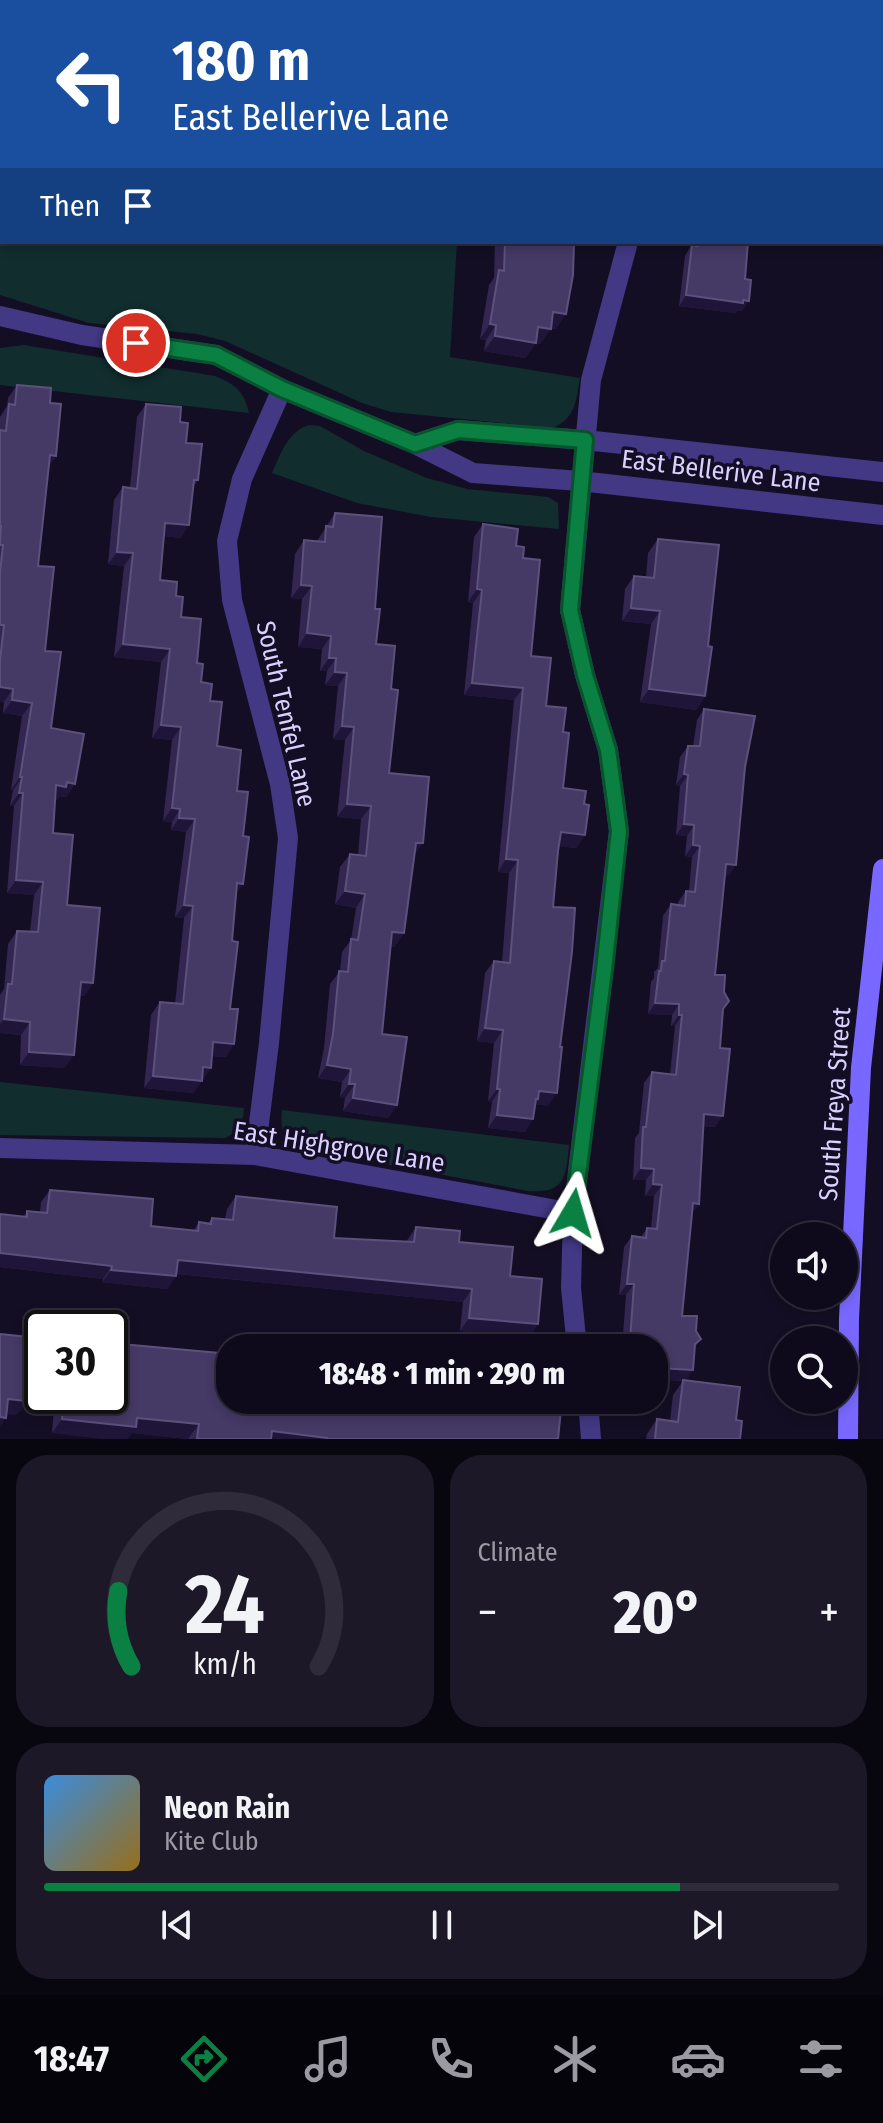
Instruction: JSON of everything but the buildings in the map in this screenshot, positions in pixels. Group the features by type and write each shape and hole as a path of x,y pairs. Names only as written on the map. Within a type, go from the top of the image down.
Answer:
{"main road":[{"name":"South Freya Street","path":"848,1439 849,1319 861,1068 883,869"}],"street":[{"path":"576,1334 571,1288 573,1213 619,831 608,750 585,675 570,610 591,380 627,244"},
{"name":"East Bellerive Lane","path":"0,316 82,335 216,355 282,389 415,444 473,473 580,481 883,515"},
{"name":"South Tenfel Lane","path":"255,1155 288,838 280,784 232,600 227,541 242,479 282,389"},
{"name":"East Bellerive Lane","path":"415,444 458,430 585,440 883,472"},
{"name":"East Highgrove Lane","path":"0,1148 255,1155 573,1213"},
{"path":"589,1414 591,1439"}],"green space":[{"path":"0,244 457,244 450,357 580,378 570,414 552,428 391,412 362,403 225,341 197,334 89,323 0,295"},
{"path":"24,345 215,376 238,389 249,413 0,385 0,348"},
{"path":"309,425 320,426 364,451 427,478 467,489 548,497 558,503 559,529 431,517 357,503 272,473 290,438"},
{"path":"0,1082 244,1108 244,1114 237,1130 225,1138 0,1135"},
{"path":"282,1110 569,1145 567,1166 557,1186 528,1191 300,1148 284,1133"}],"route":[{"path":"136,343 216,355 282,389 415,444 458,430 585,440 570,610 585,675 608,750 619,831 573,1213"}]}
